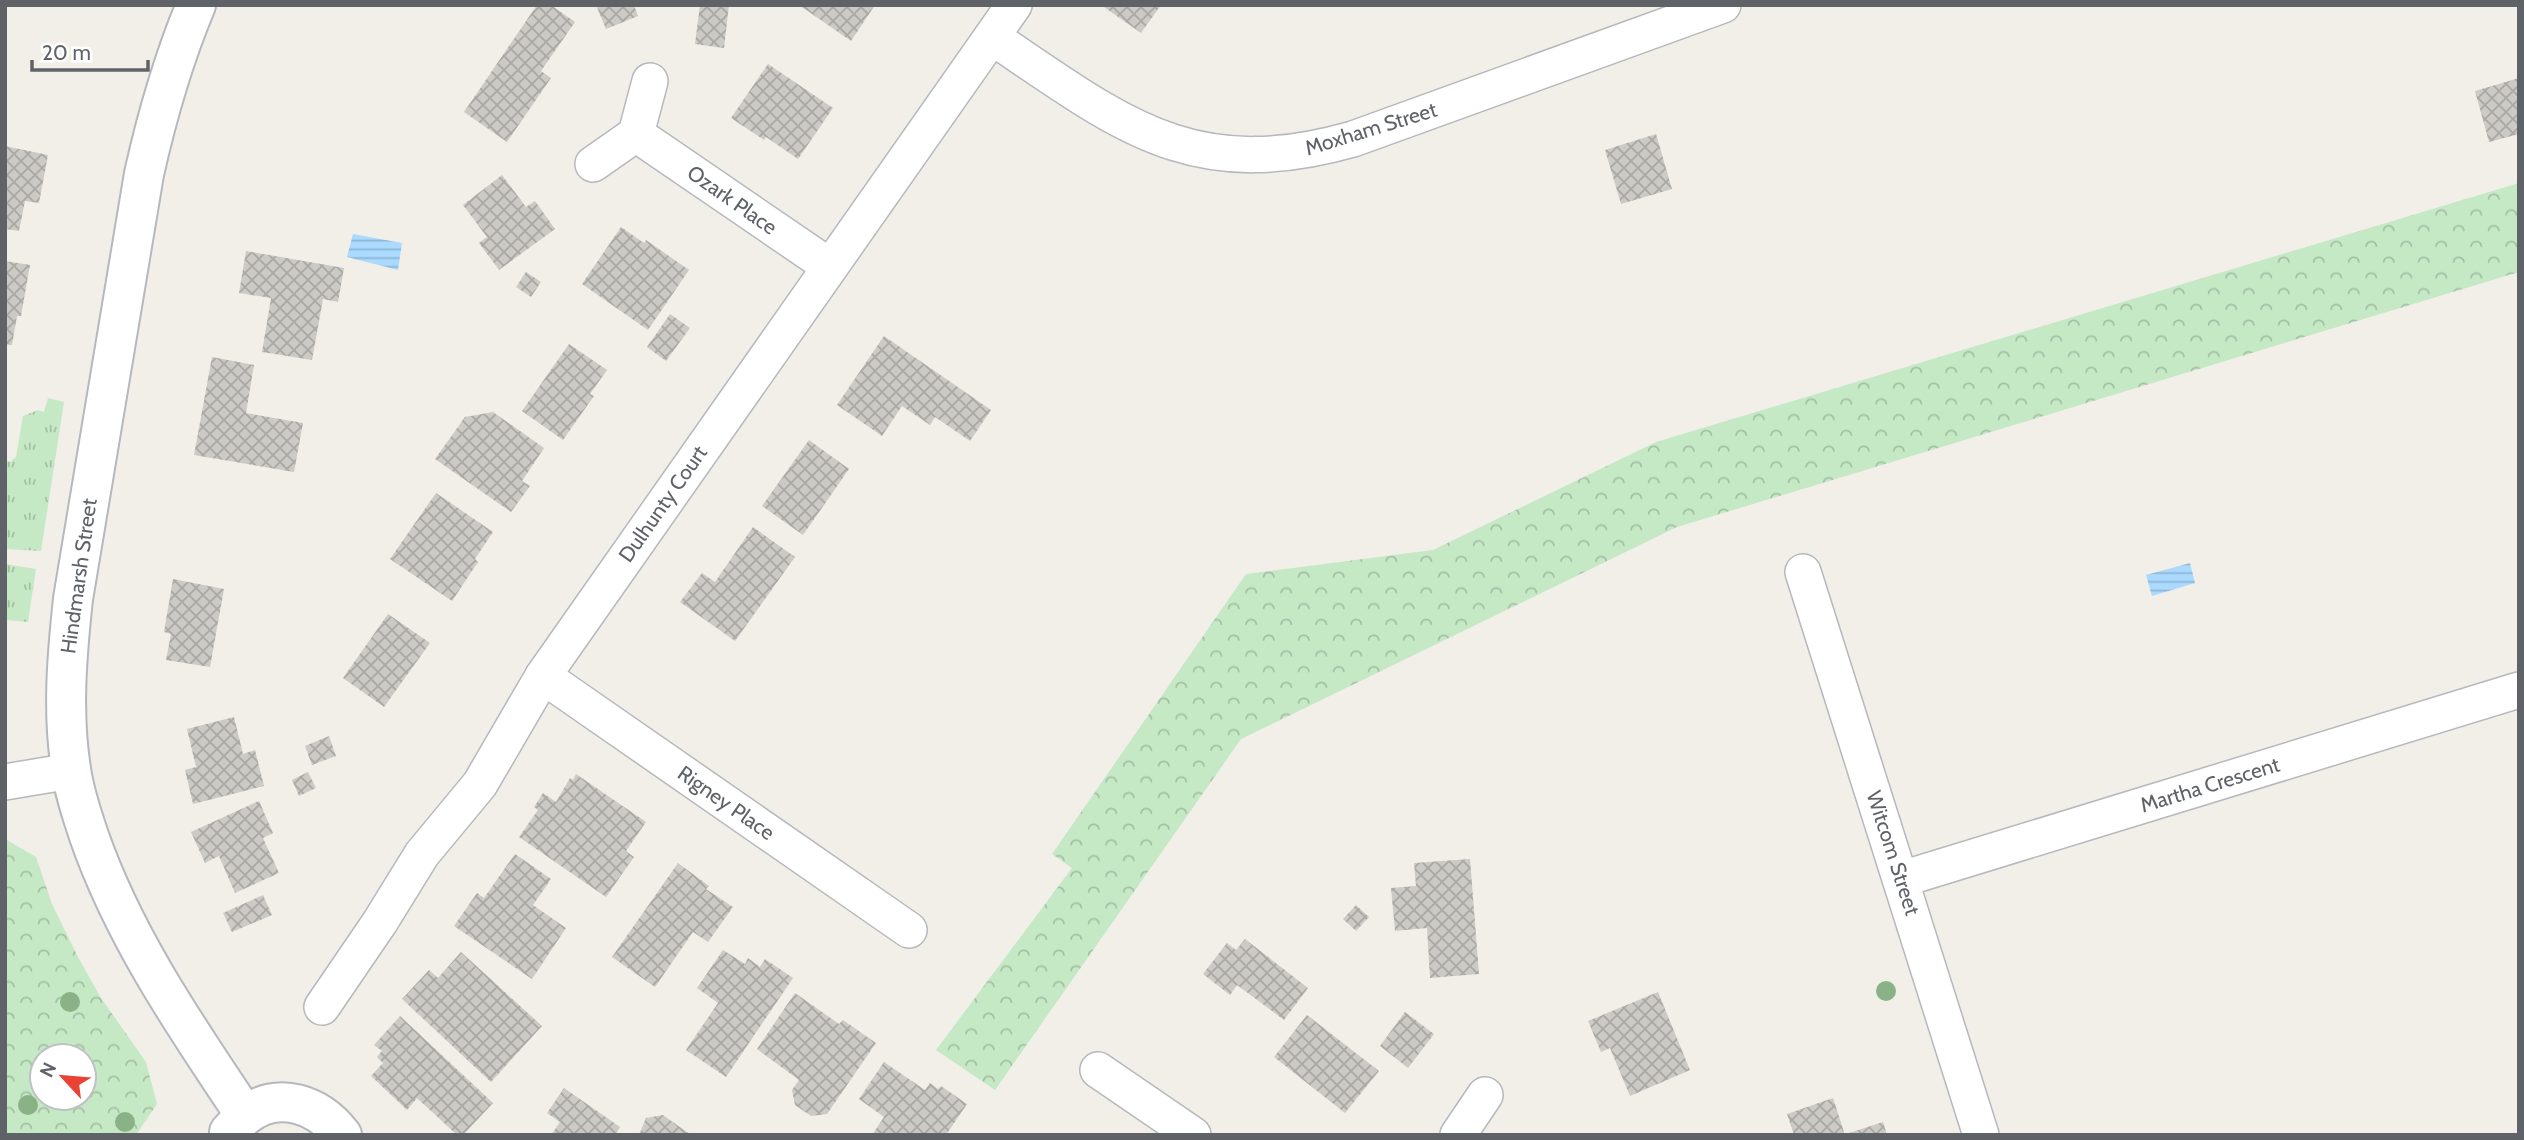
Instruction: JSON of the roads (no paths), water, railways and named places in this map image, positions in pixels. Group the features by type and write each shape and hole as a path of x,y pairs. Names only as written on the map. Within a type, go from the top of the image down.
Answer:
{"street":[{"name":"Hindmarsh Street","path":"197,5 171,72 144,174 78,567 66,664 66,716 71,771 84,821 103,875 236,1125"},
{"name":"Dulhunty Court","path":"322,1007 422,854 480,784 543,676 1014,5"},
{"name":"Moxham Street","path":"992,37 1094,105 1146,134 1211,152 1266,155 1315,149 1353,139 1723,5"},
{"path":"593,164 636,134 650,81"},
{"name":"Ozark Place","path":"636,134 829,266"},
{"name":"Witcom Street","path":"1803,572 1981,1135"},
{"name":"Rigney Place","path":"543,676 909,930"},
{"name":"Martha Crescent","path":"1902,879 2519,690"},
{"path":"5,782 71,771"},
{"path":"1098,1070 1193,1135"},
{"path":"1458,1135 1485,1095"},
{"path":"236,1125 265,1105 287,1102 308,1106 327,1117 342,1135"}],"water":[{"path":"353,234 402,243 398,270 347,257"},
{"path":"2190,563 2195,583 2152,596 2146,575"}]}
